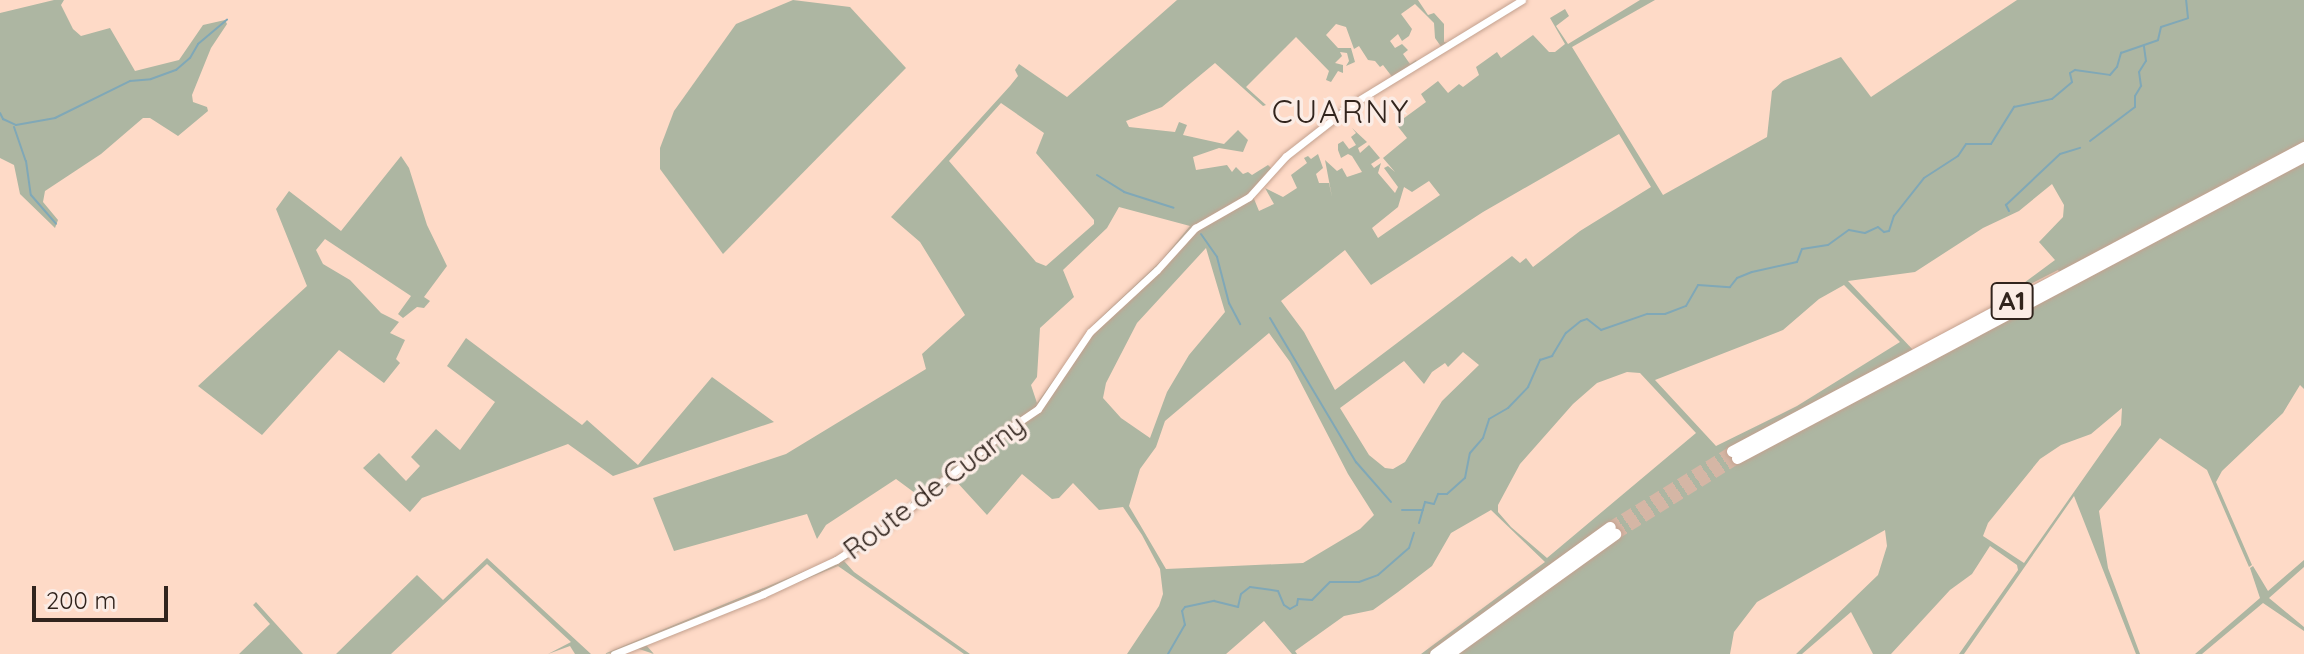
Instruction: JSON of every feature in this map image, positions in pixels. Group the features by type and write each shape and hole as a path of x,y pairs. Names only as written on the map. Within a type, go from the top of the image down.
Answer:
{"highway":[{"name":"A1","path":"2304,147 1884,368 1734,455 2304,156"},
{"path":"1435,654 1612,531 1448,654"}],"street":[{"name":"Route de Cuarny","path":"614,654 763,594 836,560 884,529 1004,432 1033,413 1101,320 1157,270 1195,228 1249,197 1286,156 1360,99 1522,0"}],"green space":[{"path":"64,0 61,5 73,29 81,36 110,28 135,71 179,60 203,25 225,20 227,24 211,48 192,95 193,102 207,107 208,111 178,136 150,118 143,118 101,154 45,191 43,202 58,220 55,228 20,194 14,165 0,158 0,13"},
{"path":"793,0 850,7 906,68 723,254 660,169 660,148 674,111 736,24"},
{"path":"1177,0 1418,0 1428,15 1434,13 1444,24 1444,42 1448,43 1442,48 1435,38 1434,23 1415,4 1401,14 1412,29 1409,36 1402,41 1398,34 1390,41 1395,48 1402,44 1408,50 1403,54 1410,64 1416,60 1418,63 1393,78 1383,65 1380,67 1375,61 1368,60 1359,46 1354,49 1346,27 1336,24 1326,35 1338,48 1351,48 1355,62 1346,66 1349,61 1347,53 1340,52 1342,56 1335,63 1343,65 1343,73 1338,71 1331,82 1326,80 1329,71 1296,37 1246,87 1266,105 1263,106 1215,63 1162,107 1126,121 1129,127 1175,132 1179,122 1187,125 1183,135 1224,144 1238,130 1248,140 1243,152 1219,148 1193,157 1196,170 1227,165 1232,172 1236,167 1243,174 1248,172 1252,175 1268,165 1273,170 1252,194 1259,211 1274,204 1265,188 1283,197 1297,188 1291,175 1307,163 1304,158 1308,156 1311,159 1318,154 1323,168 1316,174 1319,183 1329,183 1332,197 1325,160 1337,171 1342,168 1347,177 1362,172 1352,156 1348,154 1341,158 1338,150 1338,144 1343,141 1349,149 1356,145 1351,137 1356,133 1352,128 1367,142 1358,148 1360,153 1369,145 1380,158 1371,164 1374,168 1381,163 1378,173 1395,193 1398,187 1384,168 1388,166 1395,172 1383,158 1407,138 1396,124 1426,102 1421,94 1438,81 1448,93 1459,84 1463,87 1479,75 1476,67 1497,52 1501,58 1533,35 1549,52 1555,52 1565,44 1550,18 1565,9 1569,16 1556,26 1568,44 1640,0 1655,0 1572,47 1663,195 1767,137 1772,91 1783,81 1841,57 1871,97 2017,0 2304,0 2304,389 2300,385 2283,413 2222,471 2216,482 2252,565 2249,567 2207,470 2160,438 2099,511 2108,568 2140,654 2136,654 2074,496 1964,654 1959,654 2018,570 2017,565 1990,546 1972,574 1950,590 1891,654 1873,654 1851,612 1802,654 1796,654 1878,575 1887,546 1885,530 1757,602 1734,632 1730,654 1421,654 1545,562 1491,510 1451,533 1432,566 1398,592 1373,610 1344,616 1295,651 1297,654 1292,654 1264,621 1226,654 1127,654 1159,606 1163,594 1160,569 1142,535 1123,507 1099,510 1073,483 1059,498 1052,499 1022,474 987,515 955,480 928,505 923,499 884,535 844,561 854,572 970,654 964,654 838,566 646,645 654,654 639,649 604,654 829,561 868,538 919,496 896,479 826,525 817,539 807,514 674,551 653,498 786,454 926,369 922,354 965,315 920,242 891,217 1010,86 1018,76 1015,70 1019,64 1067,97","holes":["1001,103 1044,133 1036,153 1094,220 1094,224 1046,266 1036,262 949,161","1619,134 1651,187 1580,231 1533,267 1526,258 1520,263 1512,256 1335,390 1304,332 1281,301 1345,250 1371,285 1483,212","1429,181 1440,195 1378,238 1372,228 1398,207 1404,187 1412,192","2052,184 2064,205 2063,217 2039,242 2055,260 2005,297 2058,270 2060,273 1914,351 1848,281 1915,272 1983,228 2019,211","1119,207 1190,226 1161,261 1095,323 1037,403 1031,385 1037,377 1040,328 1074,297 1063,270 1107,228","1206,248 1225,312 1189,355 1167,392 1150,438 1121,418 1103,398 1106,383 1137,323","1844,285 1900,342 1797,406 1716,446 1655,380 1783,330 1819,299","1269,333 1290,362 1348,474 1374,515 1360,529 1303,563 1166,569 1129,506 1140,469 1156,447 1165,421","1463,352 1479,365 1442,401 1405,462 1393,469 1385,468 1369,455 1340,408 1404,361 1424,384 1432,372 1445,363 1448,367","1627,372 1640,373 1696,433 1547,558 1498,512 1498,505 1520,464 1573,404 1597,383","2122,408 2121,425 2024,563 1983,536 1988,523 2040,459 2061,445 2091,434"]},
{"path":"401,156 409,168 427,225 447,266 424,297 430,301 424,308 417,307 403,318 398,314 411,296 325,239 316,250 323,264 350,280 381,313 399,322 390,333 405,340 396,359 400,363 384,383 339,350 262,435 198,386 307,286 276,209 289,191 341,231"},
{"path":"466,338 582,425 587,420 638,465 712,377 774,422 613,476 568,444 422,498 410,512 363,468 379,453 406,481 420,466 411,457 436,429 460,450 495,402 447,366"},
{"path":"487,558 591,654 575,654 570,646 548,654 571,642 487,564 391,654 336,654 417,575 443,600"},
{"path":"2304,560 2304,567 2269,598 2304,627 2304,631 2263,603 2202,654 2195,654 2260,598 2250,568 2253,566 2268,591"},
{"path":"256,602 303,654 239,654 270,624 253,605"}],"waterway":[{"path":"1419,523 1425,502 1434,504 1438,494 1447,494 1465,478 1470,453 1483,438 1489,419 1508,408 1528,387 1540,360 1552,356 1566,333 1581,321 1587,319 1601,330 1647,314 1665,314 1686,306 1698,285 1730,287 1737,278 1752,272 1797,262 1802,249 1828,245 1849,230 1865,233 1878,227 1884,232 1889,231 1894,216 1924,178 1958,156 1966,144 1991,144 2014,107 2052,99 2072,82 2070,73 2075,70 2110,75 2117,67 2121,53 2158,40 2161,27 2188,18 2186,0"},
{"path":"0,113 3,119 16,125 55,118 130,81 151,79 176,70 190,58 198,44 227,20"},
{"path":"2090,141 2135,107 2135,96 2141,86 2139,72 2146,61 2144,46"},
{"path":"14,127 26,161 31,195 56,224"},
{"path":"2009,211 2006,205 2060,154 2080,148"},
{"path":"1097,175 1124,192 1174,208"},
{"path":"1201,234 1217,257 1229,303 1240,324"},
{"path":"1270,318 1356,462 1391,502"},
{"path":"1402,510 1423,510"},
{"path":"1168,654 1185,625 1182,611 1185,607 1214,601 1238,607 1241,594 1250,587 1278,591 1284,605 1290,609 1297,605 1298,599 1312,600 1330,582 1359,582 1378,575 1409,548 1414,533"}],"tunnel":[{"path":"1610,527 1732,451"},
{"path":"1615,534 1737,458"}],"district":[{"name":"CUARNY","path":"1341,111"}]}
